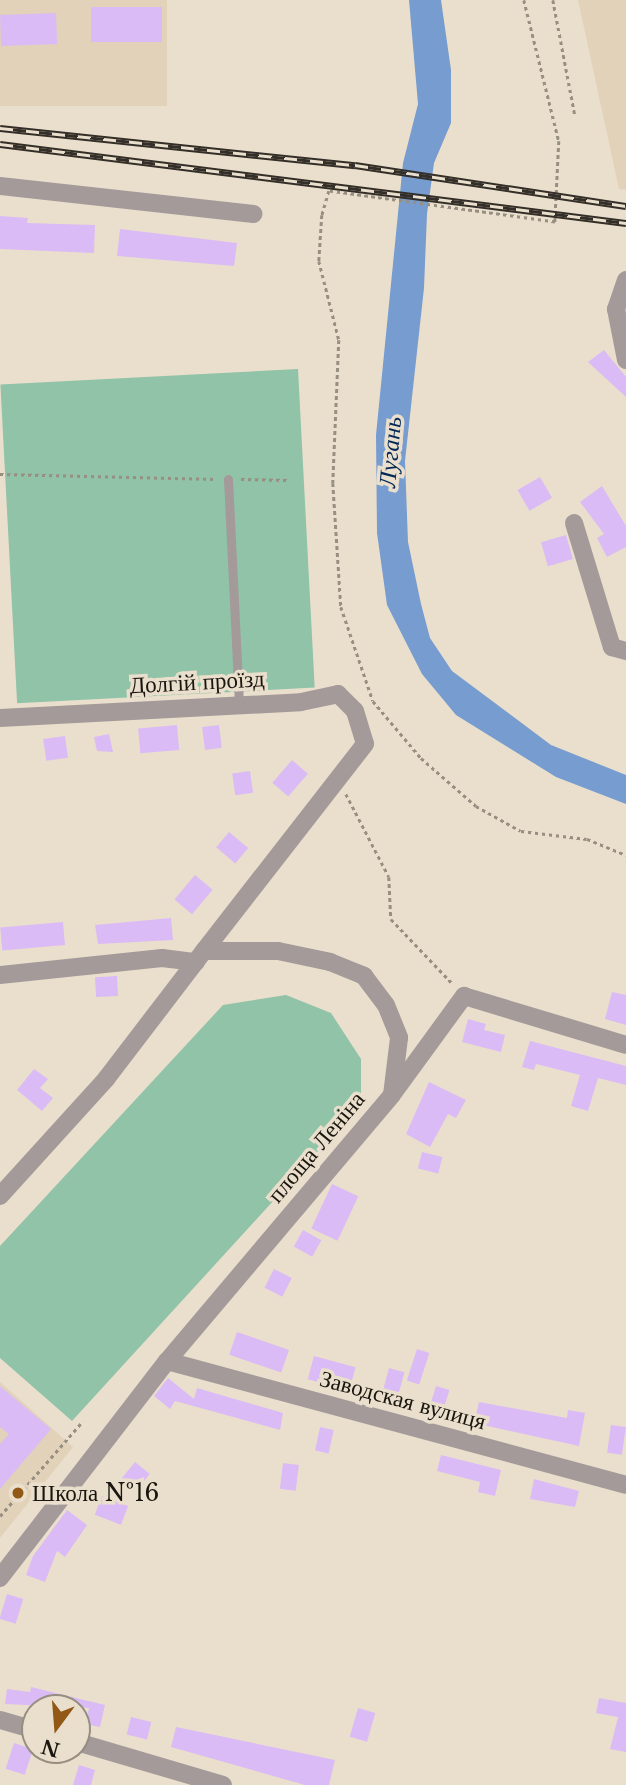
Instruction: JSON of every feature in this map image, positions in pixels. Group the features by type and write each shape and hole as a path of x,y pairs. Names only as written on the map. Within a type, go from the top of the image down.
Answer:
{"street":[{"path":"0,186 253,214"},
{"path":"624,282 616,309 626,360"},
{"path":"574,523 612,647 626,651"},
{"name":"Долгій проїзд","path":"0,718 301,702 338,694 355,711 365,744 338,778"},
{"path":"0,1196 106,1080 338,778"},
{"name":"площа Леніна","path":"0,975 162,958 278,951 364,976 386,1005 399,1038 392,1095 167,1361 0,1578"},
{"path":"392,1095 464,996 626,1045"},
{"name":"Заводская вулиця","path":"167,1361 626,1485"},
{"path":"0,1720 21,1726"},
{"path":"91,1746 223,1785"}],"lane":[{"path":"228,479 239,704"}],"path":[{"path":"524,0 559,141 555,222 329,191 322,215 319,261 339,340 334,539 341,607 355,659 373,701 421,758 476,806 521,831 587,839 626,855"},
{"path":"553,0 575,115"},
{"path":"0,474 287,480"},
{"path":"338,778 389,877 391,919 464,996"},
{"path":"0,1516 83,1421"}],"shaded area":[{"path":"0,0 167,0 167,106 0,106"},
{"path":"578,0 626,0 626,190 619,189"},
{"name":"Школа №16","path":"0,1382 73,1447 0,1538"}],"green space":[{"path":"298,369 315,688 17,703 0,385"},
{"path":"286,995 331,1013 361,1059 361,1095 318,1152 72,1421 0,1358 0,1246 223,1005"}],"water":[{"name":"Лугань","path":"409,0 441,0 451,70 451,123 434,163 427,214 424,288 405,461 408,542 430,638 452,671 551,745 626,775 626,804 556,777 456,715 422,674 387,605 377,533 376,435 403,163 418,104"}],"building":[{"path":"91,7 162,7 162,42 91,42"},
{"path":"56,13 57,44 1,46 0,15"},
{"path":"0,216 28,218 27,223 95,225 94,253 0,249"},
{"path":"120,229 237,243 234,266 117,256"},
{"path":"604,350 626,377 626,397 588,362"},
{"path":"540,477 552,498 529,511 517,490"},
{"path":"602,486 626,526 626,547 607,557 597,538 604,534 580,502"},
{"path":"566,535 573,559 548,566 541,542"},
{"path":"177,725 179,750 140,753 138,728"},
{"path":"219,725 222,748 205,750 202,727"},
{"path":"109,734 113,752 97,751 94,737"},
{"path":"65,736 68,758 46,761 43,739"},
{"path":"292,760 308,774 288,796 272,783"},
{"path":"250,771 253,793 235,795 232,774"},
{"path":"229,832 248,848 235,863 216,847"},
{"path":"195,875 213,890 192,914 174,900"},
{"path":"171,918 173,940 98,944 95,925"},
{"path":"63,922 65,945 2,950 0,927"},
{"path":"117,976 118,996 96,997 95,977"},
{"path":"612,992 626,995 626,1025 605,1019"},
{"path":"468,1019 486,1024 484,1030 505,1035 501,1052 462,1042"},
{"path":"530,1041 626,1066 626,1085 598,1078 588,1111 571,1106 580,1075 536,1064 534,1070 522,1067"},
{"path":"34,1069 48,1079 40,1088 53,1098 42,1111 17,1090"},
{"path":"429,1082 466,1100 456,1118 448,1114 430,1147 406,1134"},
{"path":"422,1152 442,1157 438,1174 418,1168"},
{"path":"332,1184 358,1196 338,1241 311,1228"},
{"path":"303,1230 321,1240 312,1257 294,1247"},
{"path":"274,1269 292,1278 282,1297 264,1288"},
{"path":"237,1332 289,1350 281,1373 229,1355"},
{"path":"417,1349 429,1353 419,1384 407,1380"},
{"path":"314,1356 356,1367 349,1390 308,1379"},
{"path":"389,1368 404,1372 396,1403 381,1399"},
{"path":"168,1378 194,1399 197,1388 283,1413 280,1430 175,1401 170,1409 154,1396"},
{"path":"0,1386 51,1429 0,1489 0,1444 9,1434 0,1427"},
{"path":"436,1386 449,1390 442,1415 428,1411"},
{"path":"479,1402 567,1418 568,1410 585,1413 579,1446 474,1423"},
{"path":"611,1425 626,1427 622,1455 607,1453"},
{"path":"320,1427 334,1430 329,1453 315,1450"},
{"path":"441,1455 501,1470 495,1496 478,1492 480,1482 437,1471"},
{"path":"135,1462 150,1474 137,1490 122,1478"},
{"path":"283,1463 299,1465 296,1491 280,1489"},
{"path":"534,1479 579,1491 575,1507 530,1499"},
{"path":"102,1496 128,1506 121,1525 95,1515"},
{"path":"67,1510 87,1525 65,1557 57,1551 45,1582 26,1575 33,1556"},
{"path":"7,1594 23,1599 16,1624 0,1619"},
{"path":"31,1687 60,1694 21,1694 21,1705 5,1704 7,1689 30,1692"},
{"path":"599,1698 626,1703 626,1752 610,1749 618,1717 596,1713"},
{"path":"91,1702 105,1705 100,1727 91,1725"},
{"path":"358,1708 375,1713 367,1742 350,1737"},
{"path":"131,1717 151,1722 147,1740 127,1734"},
{"path":"176,1727 335,1760 329,1785 305,1785 171,1747"},
{"path":"14,1743 21,1745 21,1764 28,1764 25,1775 6,1769"},
{"path":"79,1765 95,1770 91,1785 73,1785"}],"railway":[{"path":"0,128 355,165 626,206"},
{"path":"0,144 626,223"}],"place":[{"name":"Школа №16","path":"18,1493"}]}
